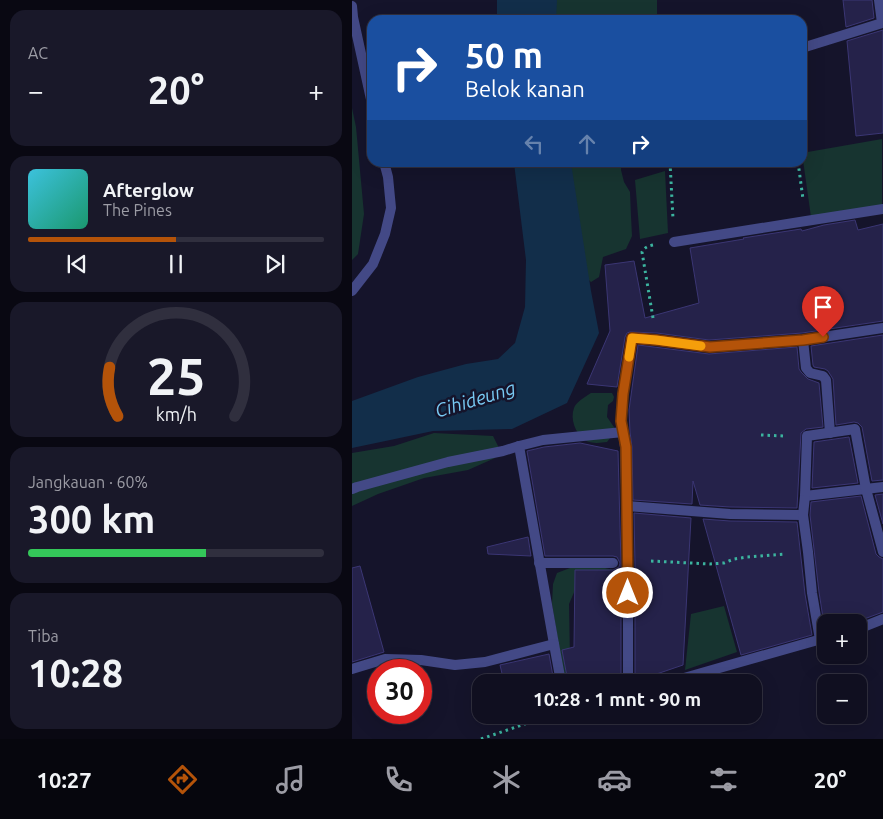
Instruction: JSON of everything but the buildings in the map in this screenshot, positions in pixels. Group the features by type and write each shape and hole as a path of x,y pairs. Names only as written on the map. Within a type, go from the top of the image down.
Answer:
{"street":[{"path":"807,46 882,23 879,0"},
{"path":"352,6 367,81"},
{"path":"352,291 373,264 385,234 391,208 385,167"},
{"path":"674,242 882,209"},
{"path":"628,674 626,447 621,421 623,394 632,338 710,347 803,340 882,328"},
{"path":"803,340 806,368 810,373 823,376 826,380 830,433"},
{"path":"817,614 812,593 803,515 807,436 855,429 866,489 882,552"},
{"path":"352,489 357,486 543,440 623,432"},
{"path":"519,446 560,674"},
{"path":"805,496 882,487"},
{"path":"627,506 730,514 803,515"},
{"path":"540,563 613,563"},
{"path":"867,625 882,619"},
{"path":"698,674 817,641"},
{"path":"352,669 385,659 421,660 455,665 485,662 554,644"}],"path":[{"path":"670,167 674,242"},
{"path":"799,167 806,221"},
{"path":"648,246 642,252 656,340"},
{"path":"628,560 710,564 724,563 747,557 808,552"},
{"path":"482,739 525,724"}],"green space":[{"path":"537,0 657,0 657,15 538,15"},
{"path":"352,108 356,127 364,214 358,254 352,260"},
{"path":"882,139 882,206 811,217 804,167 807,167 807,152"},
{"path":"548,167 621,167 624,182 630,192 632,236 626,249 603,257 599,277 591,282 570,262"},
{"path":"665,171 668,233 640,239 635,180"},
{"path":"591,393 612,393 614,397 613,401 608,405 607,417 616,430 607,442 596,443 587,441 581,437 574,426 573,412 575,406"},
{"path":"434,433 493,436 499,448 495,458 468,470 424,478 378,494 352,506 352,453 394,446"},
{"path":"570,568 605,568 618,571 623,581 620,586 575,590 569,604 569,674 564,674 552,604 553,584 557,573"},
{"path":"724,606 737,652 685,670 691,614"}],"water":[{"path":"497,0 557,0 556,15 497,15"},
{"name":"Cihideung","path":"514,167 572,167 599,333 567,403 512,429 433,431 352,448 352,401 418,377 466,364 498,359 515,343 525,307 526,260"}],"slow traffic":[{"path":"629,357 632,338 701,346"}],"route":[{"path":"628,593 626,447 621,421 623,394 632,338 710,347 823,337"}]}
